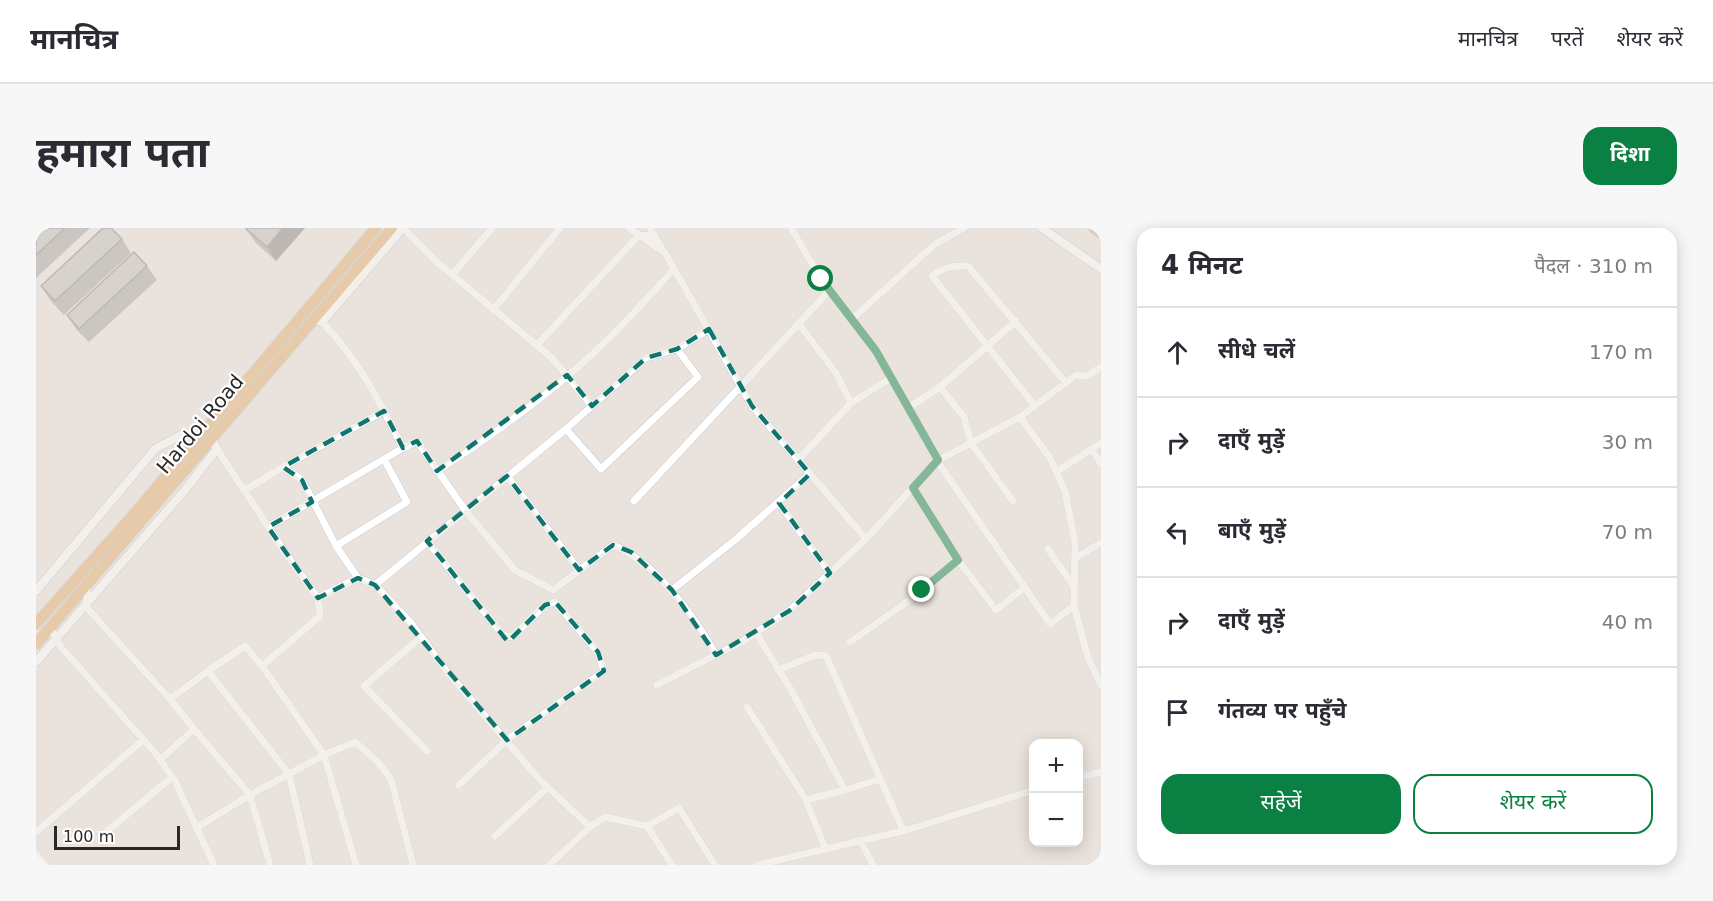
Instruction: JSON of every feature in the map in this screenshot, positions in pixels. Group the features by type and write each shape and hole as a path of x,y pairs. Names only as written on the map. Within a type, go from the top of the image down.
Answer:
{"highway":[{"name":"Hardoi Road","path":"36,624 210,441 376,228"},
{"name":"Hardoi Road","path":"36,644 317,320 392,228"},
{"path":"1094,228 1101,233"}],"street":[{"path":"403,448 368,380 344,344 317,320 403,228 452,275 552,358 592,406"},
{"path":"452,275 492,228"},
{"path":"494,310 560,228"},
{"path":"629,228 665,253"},
{"path":"650,228 752,406 866,539"},
{"path":"791,228 830,290 876,351 938,460 1050,624 1074,606"},
{"path":"852,319 935,244 964,228"},
{"path":"1042,228 1101,269"},
{"path":"537,345 639,235"},
{"path":"639,235 655,236"},
{"path":"1035,406 1013,375 985,346 932,276 939,270 959,265 968,266 1066,383"},
{"path":"436,471 474,448 567,375 607,341 674,269"},
{"path":"634,501 830,290"},
{"path":"908,408 940,387 1016,321"},
{"path":"799,324 836,373 851,403"},
{"path":"375,585 566,429 646,358 677,349 709,329"},
{"path":"566,429 601,469 698,377 677,349"},
{"path":"657,685 756,633 789,611 866,539 938,460 1020,417 1076,375 1087,376 1101,367"},
{"path":"798,460 851,403 891,378"},
{"path":"940,387 964,417 971,443 1013,501"},
{"path":"245,490 384,411"},
{"path":"1020,417 1050,458 1065,491 1075,543 1074,606 1088,658 1101,686"},
{"path":"36,591 155,449 181,435 210,441 318,598 320,616 262,666"},
{"path":"36,662 185,490 210,441"},
{"path":"268,527 417,441 465,510 515,570 553,590 613,545 631,552 672,590 684,609 698,623 716,655"},
{"path":"1056,472 1101,443"},
{"path":"1092,450 1101,464"},
{"path":"336,546 407,502 384,459"},
{"path":"283,467 302,480 336,546 358,578 375,585 548,788 590,827"},
{"path":"672,590 810,474"},
{"path":"507,476 579,570"},
{"path":"913,488 958,560 996,610 1025,587"},
{"path":"779,502 830,573"},
{"path":"427,541 503,635 512,637 544,604 555,602 598,652 604,671 507,740 459,784"},
{"path":"1075,558 1101,543"},
{"path":"1048,549 1074,587"},
{"path":"850,642 904,604 958,560"},
{"path":"318,598 358,578"},
{"path":"87,584 87,608 170,699 250,795 257,810 270,865"},
{"path":"50,628 56,639 172,777 214,865"},
{"path":"756,633 845,790"},
{"path":"421,637 364,686 427,751"},
{"path":"170,699 245,646 262,666 324,755 356,865"},
{"path":"778,670 816,655 826,656 903,830"},
{"path":"208,671 289,774 310,865"},
{"path":"747,707 806,800 825,848"},
{"path":"160,760 194,729"},
{"path":"36,832 143,740"},
{"path":"196,828 250,795 324,755 355,742 378,762 391,779 412,865"},
{"path":"1083,777 1101,772"},
{"path":"105,833 172,777"},
{"path":"806,800 880,779"},
{"path":"495,836 548,788"},
{"path":"757,865 903,830 1029,792"},
{"path":"549,865 590,827 605,817 647,826 679,808 715,865"},
{"path":"647,826 672,865"},
{"path":"861,840 873,865"},
{"path":"36,854 45,865"}],"highlighted area":[{"path":"709,329 752,406 810,474 779,503 830,573 789,611 716,655 672,590 631,552 613,545 579,570 507,476 427,541 508,642 545,605 555,602 598,652 604,671 507,740 375,585 358,578 318,598 268,527 312,502 302,480 283,467 384,411 403,448 417,441 437,471 567,375 592,406 646,358 677,349"}],"building":[{"path":"36,228 65,228 36,255"},
{"path":"103,228 111,228 122,239 55,301 41,286"},
{"path":"247,228 283,228 267,247"},
{"path":"134,252 147,266 79,329 67,315"}],"route":[{"path":"821,279 876,351 938,460 913,488 958,560 922,590"}]}
